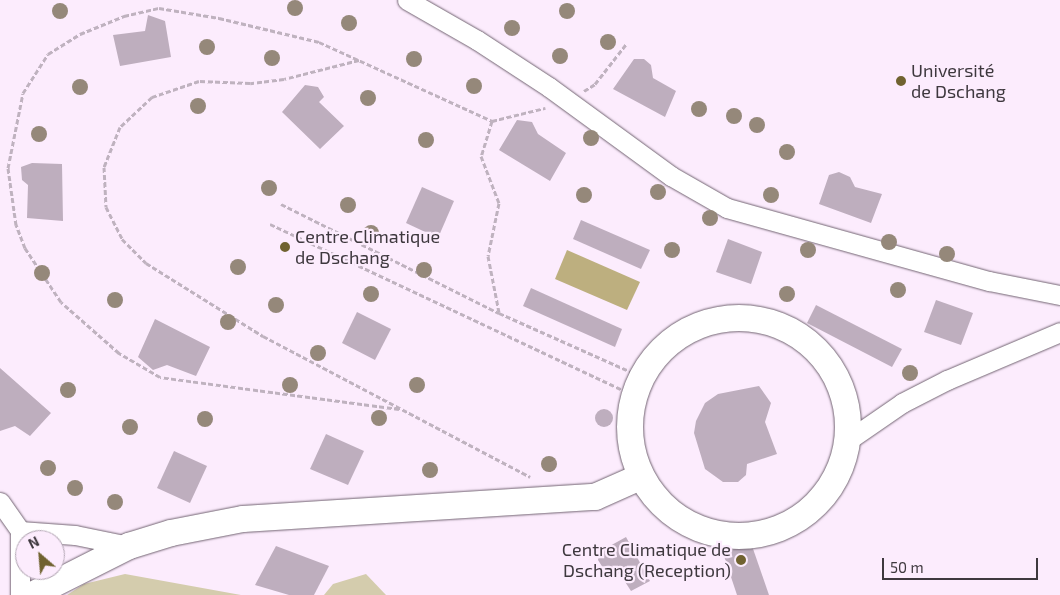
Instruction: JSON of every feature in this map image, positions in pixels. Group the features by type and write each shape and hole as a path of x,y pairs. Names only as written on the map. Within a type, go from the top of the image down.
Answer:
{"street":[{"path":"407,0 477,40 671,176 726,208 989,281 1060,294"},
{"path":"745,317 774,324 799,335 837,377 846,404 847,441 843,461 831,486 812,508 788,524 760,532 733,536 705,531 679,519 658,502 640,477 630,421 646,367 664,347 689,330 715,320 745,317"},
{"path":"847,441 902,403 938,384 1060,332"},
{"path":"32,595 128,546 171,533 242,519 595,498 640,477"},
{"path":"0,502 19,530"},
{"path":"65,535 128,546"},
{"path":"20,580 20,595"}],"path":[{"path":"399,409 160,377 119,352 61,302 25,248 16,225 8,168 23,93 48,54 80,34 124,16 159,8 219,18 319,42 492,122 568,102 594,84 627,43"},
{"path":"360,60 336,68 284,79 250,83 200,81 152,97 120,127 104,167 106,207 122,239 146,263 263,336 538,481"},
{"path":"492,122 481,156 499,203 488,256 499,313"},
{"path":"282,204 639,386"},
{"path":"270,224 639,386"}],"shaded area":[{"path":"567,250 640,282 627,310 555,279"},
{"path":"125,574 241,595 67,595 84,584"},
{"path":"366,574 386,595 324,595 333,584"}],"building":[{"path":"148,15 165,21 171,57 120,66 113,35 145,31"},
{"path":"634,59 644,59 651,65 653,78 676,91 665,117 613,89"},
{"path":"305,85 318,87 324,97 319,102 344,126 320,149 282,112"},
{"path":"517,120 532,122 538,134 566,153 550,181 499,150"},
{"path":"32,163 62,164 63,221 27,218 28,185 22,180 21,167"},
{"path":"839,172 850,177 855,187 882,194 871,223 819,204 829,175"},
{"path":"422,187 454,201 438,238 406,223"},
{"path":"581,220 650,250 641,269 573,239"},
{"path":"728,239 762,252 751,284 716,272"},
{"path":"531,288 622,329 615,347 523,306"},
{"path":"936,300 973,313 961,345 924,332"},
{"path":"816,305 902,349 892,367 807,323"},
{"path":"357,312 391,329 375,360 342,343"},
{"path":"155,319 210,347 196,376 167,365 153,370 138,357"},
{"path":"0,368 51,413 30,436 15,426 0,431"},
{"path":"759,386 771,403 765,422 777,454 747,464 746,475 738,482 723,482 705,469 694,433 696,421 705,403 718,394"},
{"path":"604,409 610,412 613,418 610,424 604,427 598,424 595,418 598,412"},
{"path":"326,434 364,451 348,485 310,469"},
{"path":"174,451 207,466 190,503 157,488"},
{"path":"626,537 650,581 631,591 620,574 605,571 598,560 599,552"},
{"path":"751,543 769,595 737,595 723,553"},
{"path":"276,546 329,566 314,595 289,595 255,585"}],"place":[{"name":"Université de Dschang","path":"901,81"},
{"name":"Centre Climatique de Dschang","path":"285,247"},
{"name":"Centre Climatique de Dschang (Reception)","path":"741,560"}]}
